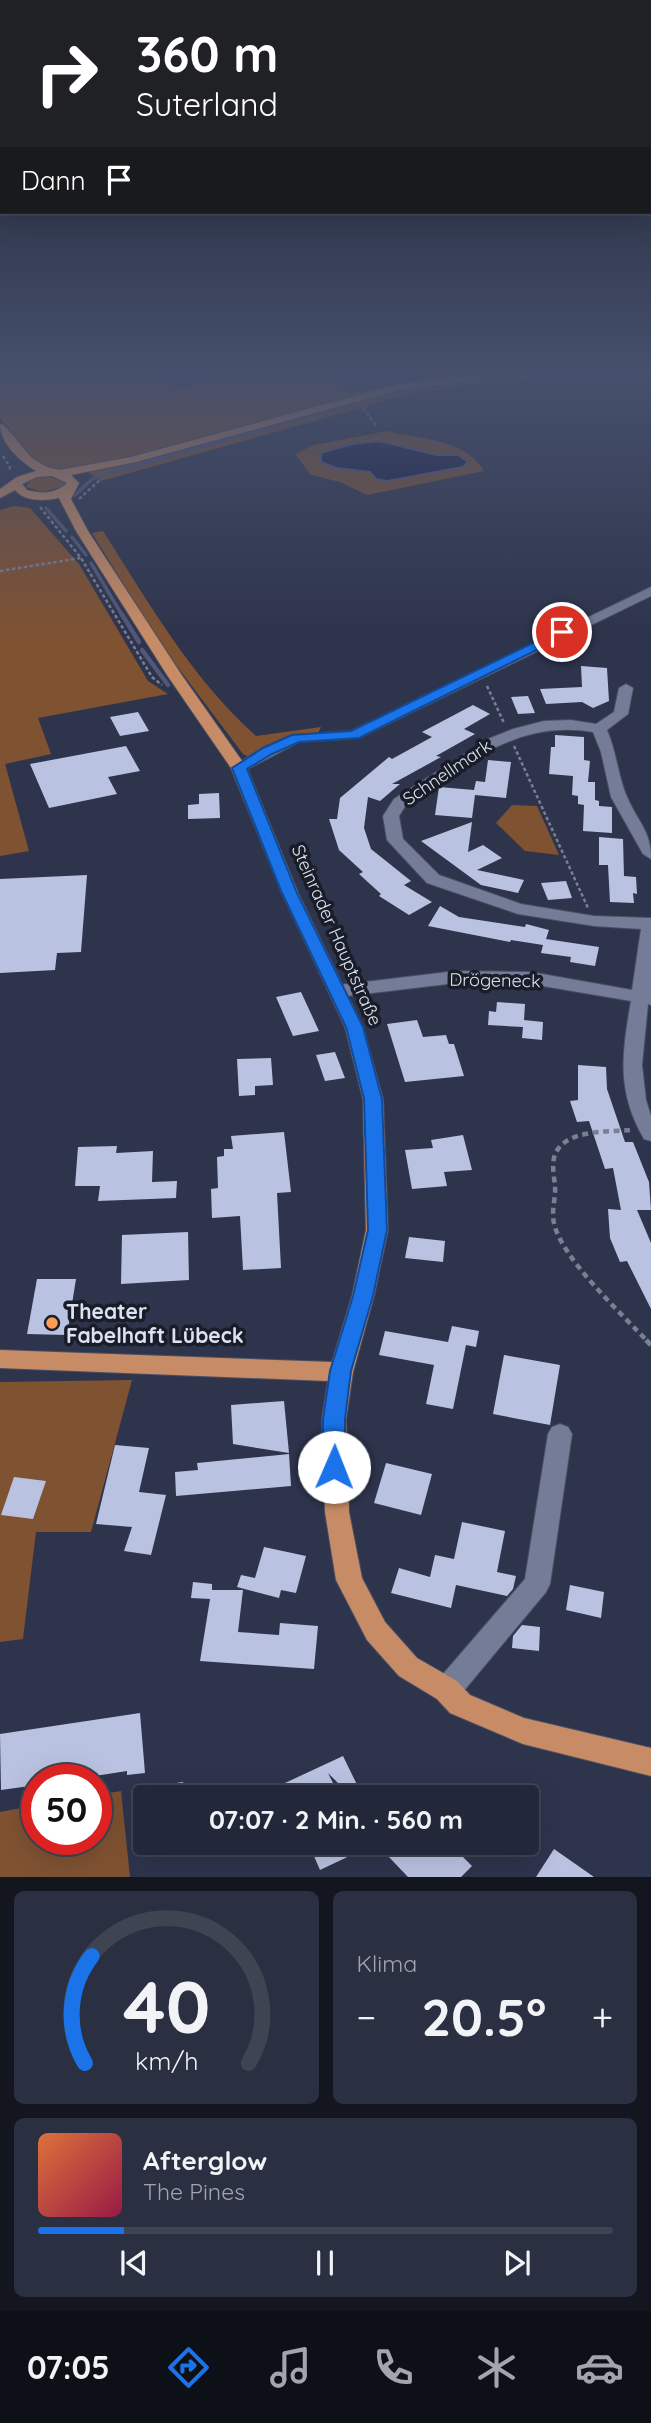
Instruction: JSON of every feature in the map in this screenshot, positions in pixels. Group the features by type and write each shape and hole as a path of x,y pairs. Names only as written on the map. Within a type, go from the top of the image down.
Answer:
{"main road":[{"path":"20,481 27,469 23,460"},
{"path":"28,460 38,467 68,477 70,487"},
{"path":"0,494 20,481 132,460"},
{"path":"0,500 37,499 132,460"},
{"name":"Steinrader Hauptstraße","path":"20,481 19,491 37,499 51,501 82,531"},
{"name":"Steinrader Hauptstraße","path":"70,487 65,499 82,531 174,675 239,768 290,893 354,1027 373,1099 377,1230 363,1296 341,1371 334,1419 337,1512 349,1580 376,1631 408,1667 447,1690 460,1704 523,1731 651,1762"},
{"path":"0,1359 341,1371"}],"street":[{"path":"239,768 296,738 354,735 651,591"},
{"path":"626,688 621,714 599,729 609,752 619,797 651,854"},
{"name":"Schnellmark","path":"599,729 564,723 533,726 508,733 400,802 391,816 395,840 433,879 518,909 594,921 651,924 646,998 631,1080 638,1109 648,1130"},
{"name":"Drögeneck","path":"339,991 456,977 531,978 646,998"},
{"path":"447,1690 537,1584 560,1434"}],"path":[{"path":"4,476 10,467 5,460"},
{"path":"37,499 81,558 152,677 171,691"},
{"path":"0,571 81,558 100,558"},
{"path":"482,674 594,921"},
{"path":"648,1130 573,1138 558,1148 554,1156 552,1208 556,1230 568,1251 651,1345"}],"shaded area":[{"path":"34,460 177,460 101,481 83,469 50,469"},
{"path":"299,460 328,460 321,462 336,468 370,472 376,479 409,477 463,467 467,462 464,460 475,460 484,471 367,495 340,482 311,475"},
{"path":"46,476 65,481 65,486 43,492 26,487 30,480"},
{"path":"14,506 30,508 79,564 148,681 168,694 38,718 51,754 5,764 29,851 0,856 0,510"},
{"path":"103,531 192,665 233,714 256,736 321,727 318,733 298,736 251,758 243,754 161,645 92,533"},
{"path":"512,805 537,806 559,855 525,851 496,823"},
{"path":"132,1380 91,1532 36,1532 23,1639 0,1642 0,1382"},
{"path":"121,1791 130,1877 0,1877 0,1812 21,1808 21,1855 112,1855 112,1792"}],"water":[{"path":"321,460 465,460 468,462 463,467 387,481 376,479 370,472 336,468"}],"building":[{"path":"581,666 607,668 609,701 593,708 582,702 546,704 540,689 582,687"},
{"path":"528,696 535,713 518,714 511,697"},
{"path":"473,705 490,714 464,729 475,734 436,756 441,757 392,784 400,784 380,801 368,797 364,828 371,849 411,881 404,885 432,902 409,915 379,896 381,894 359,874 363,872 339,850 329,819 337,819 340,798 389,757 392,759 432,737 422,732"},
{"path":"138,712 149,731 120,736 110,717"},
{"path":"555,735 584,737 584,760 590,761 588,782 595,782 595,800 599,801 599,806 612,807 612,833 583,831 584,805 578,804 578,796 572,795 573,776 549,774 551,747 555,747"},
{"path":"126,746 140,771 108,777 117,794 49,808 30,764"},
{"path":"488,760 511,762 506,798 475,795 472,818 435,815 439,787 474,790 476,781 485,782"},
{"path":"219,793 220,818 188,819 188,805 199,804 199,794"},
{"path":"472,822 468,852 483,845 502,858 477,870 524,880 518,893 481,885 421,841"},
{"path":"599,837 623,839 624,876 636,877 637,894 633,893 634,903 610,902 608,865 599,865"},
{"path":"87,875 81,952 57,953 55,970 0,973 0,879"},
{"path":"566,881 572,898 548,900 541,883"},
{"path":"440,906 459,917 525,927 526,924 549,930 546,939 599,947 595,966 570,962 571,957 541,953 543,945 510,942 428,926"},
{"path":"301,992 319,1031 293,1036 276,997"},
{"path":"497,1002 525,1004 524,1020 543,1022 542,1040 522,1038 523,1027 488,1025 489,1011 496,1012"},
{"path":"417,1020 423,1037 446,1035 449,1044 454,1044 464,1076 405,1082 387,1024"},
{"path":"335,1052 345,1078 325,1081 316,1055"},
{"path":"271,1058 273,1085 255,1086 255,1095 239,1096 237,1059"},
{"path":"578,1065 606,1067 607,1089 625,1142 633,1142 649,1182 651,1210 637,1210 651,1243 651,1309 627,1261 620,1262 610,1238 608,1209 621,1210 613,1168 605,1169 589,1121 577,1122 570,1101 578,1100"},
{"path":"284,1132 291,1192 277,1193 281,1268 243,1270 240,1216 212,1218 211,1189 218,1188 217,1157 224,1156 224,1149 233,1149 231,1136"},
{"path":"463,1135 472,1170 444,1172 447,1186 412,1189 405,1150 433,1148 431,1140"},
{"path":"117,1146 116,1153 153,1151 152,1182 177,1181 176,1198 98,1201 100,1186 75,1186 78,1147"},
{"path":"188,1232 189,1280 121,1284 122,1235"},
{"path":"409,1237 445,1241 443,1262 405,1258"},
{"path":"37,1279 76,1279 67,1335 27,1334"},
{"path":"452,1326 479,1331 476,1347 466,1345 453,1409 426,1404 434,1365 379,1355 385,1331 448,1342"},
{"path":"504,1355 560,1365 550,1425 493,1414"},
{"path":"284,1401 289,1453 233,1444 231,1405"},
{"path":"115,1445 149,1448 139,1492 166,1495 151,1555 124,1551 132,1527 96,1524"},
{"path":"289,1454 291,1486 176,1496 175,1472 198,1470 197,1463"},
{"path":"386,1463 432,1474 421,1515 374,1503"},
{"path":"14,1477 46,1481 33,1519 1,1515"},
{"path":"462,1522 505,1531 497,1572 516,1576 513,1589 507,1596 456,1585 451,1608 391,1593 399,1568 430,1577 435,1555 454,1559"},
{"path":"264,1547 306,1556 296,1593 281,1590 279,1598 237,1587 241,1575 255,1578"},
{"path":"193,1582 212,1584 212,1590 243,1590 238,1632 279,1635 280,1623 318,1626 314,1669 200,1661 210,1599 191,1598"},
{"path":"570,1585 604,1592 601,1618 566,1610"},
{"path":"522,1625 540,1627 539,1651 512,1648 513,1636"},
{"path":"140,1713 145,1773 127,1775 127,1771 112,1773 112,1764 21,1764 21,1787 1,1790 0,1734"},
{"path":"343,1756 357,1785 340,1785 328,1773 334,1785 285,1783"},
{"path":"183,1782 183,1785 162,1785"},
{"path":"554,1849 594,1877 536,1877"},
{"path":"313,1855 352,1855 320,1870"},
{"path":"461,1855 472,1866 461,1877 408,1877 388,1856"}],"waterway":[{"path":"75,495 92,479 157,460"},
{"path":"46,508 66,531"},
{"path":"72,537 86,555"},
{"path":"91,563 122,615"},
{"path":"121,613 139,642"},
{"path":"142,650 168,685"}],"place":[{"name":"Theater Fabelhaft Lübeck","path":"52,1323"}],"route":[{"path":"334,1467 334,1419 341,1371 363,1296 377,1230 373,1099 354,1027 290,893 239,768 296,738 354,735 482,674 562,632"}]}
